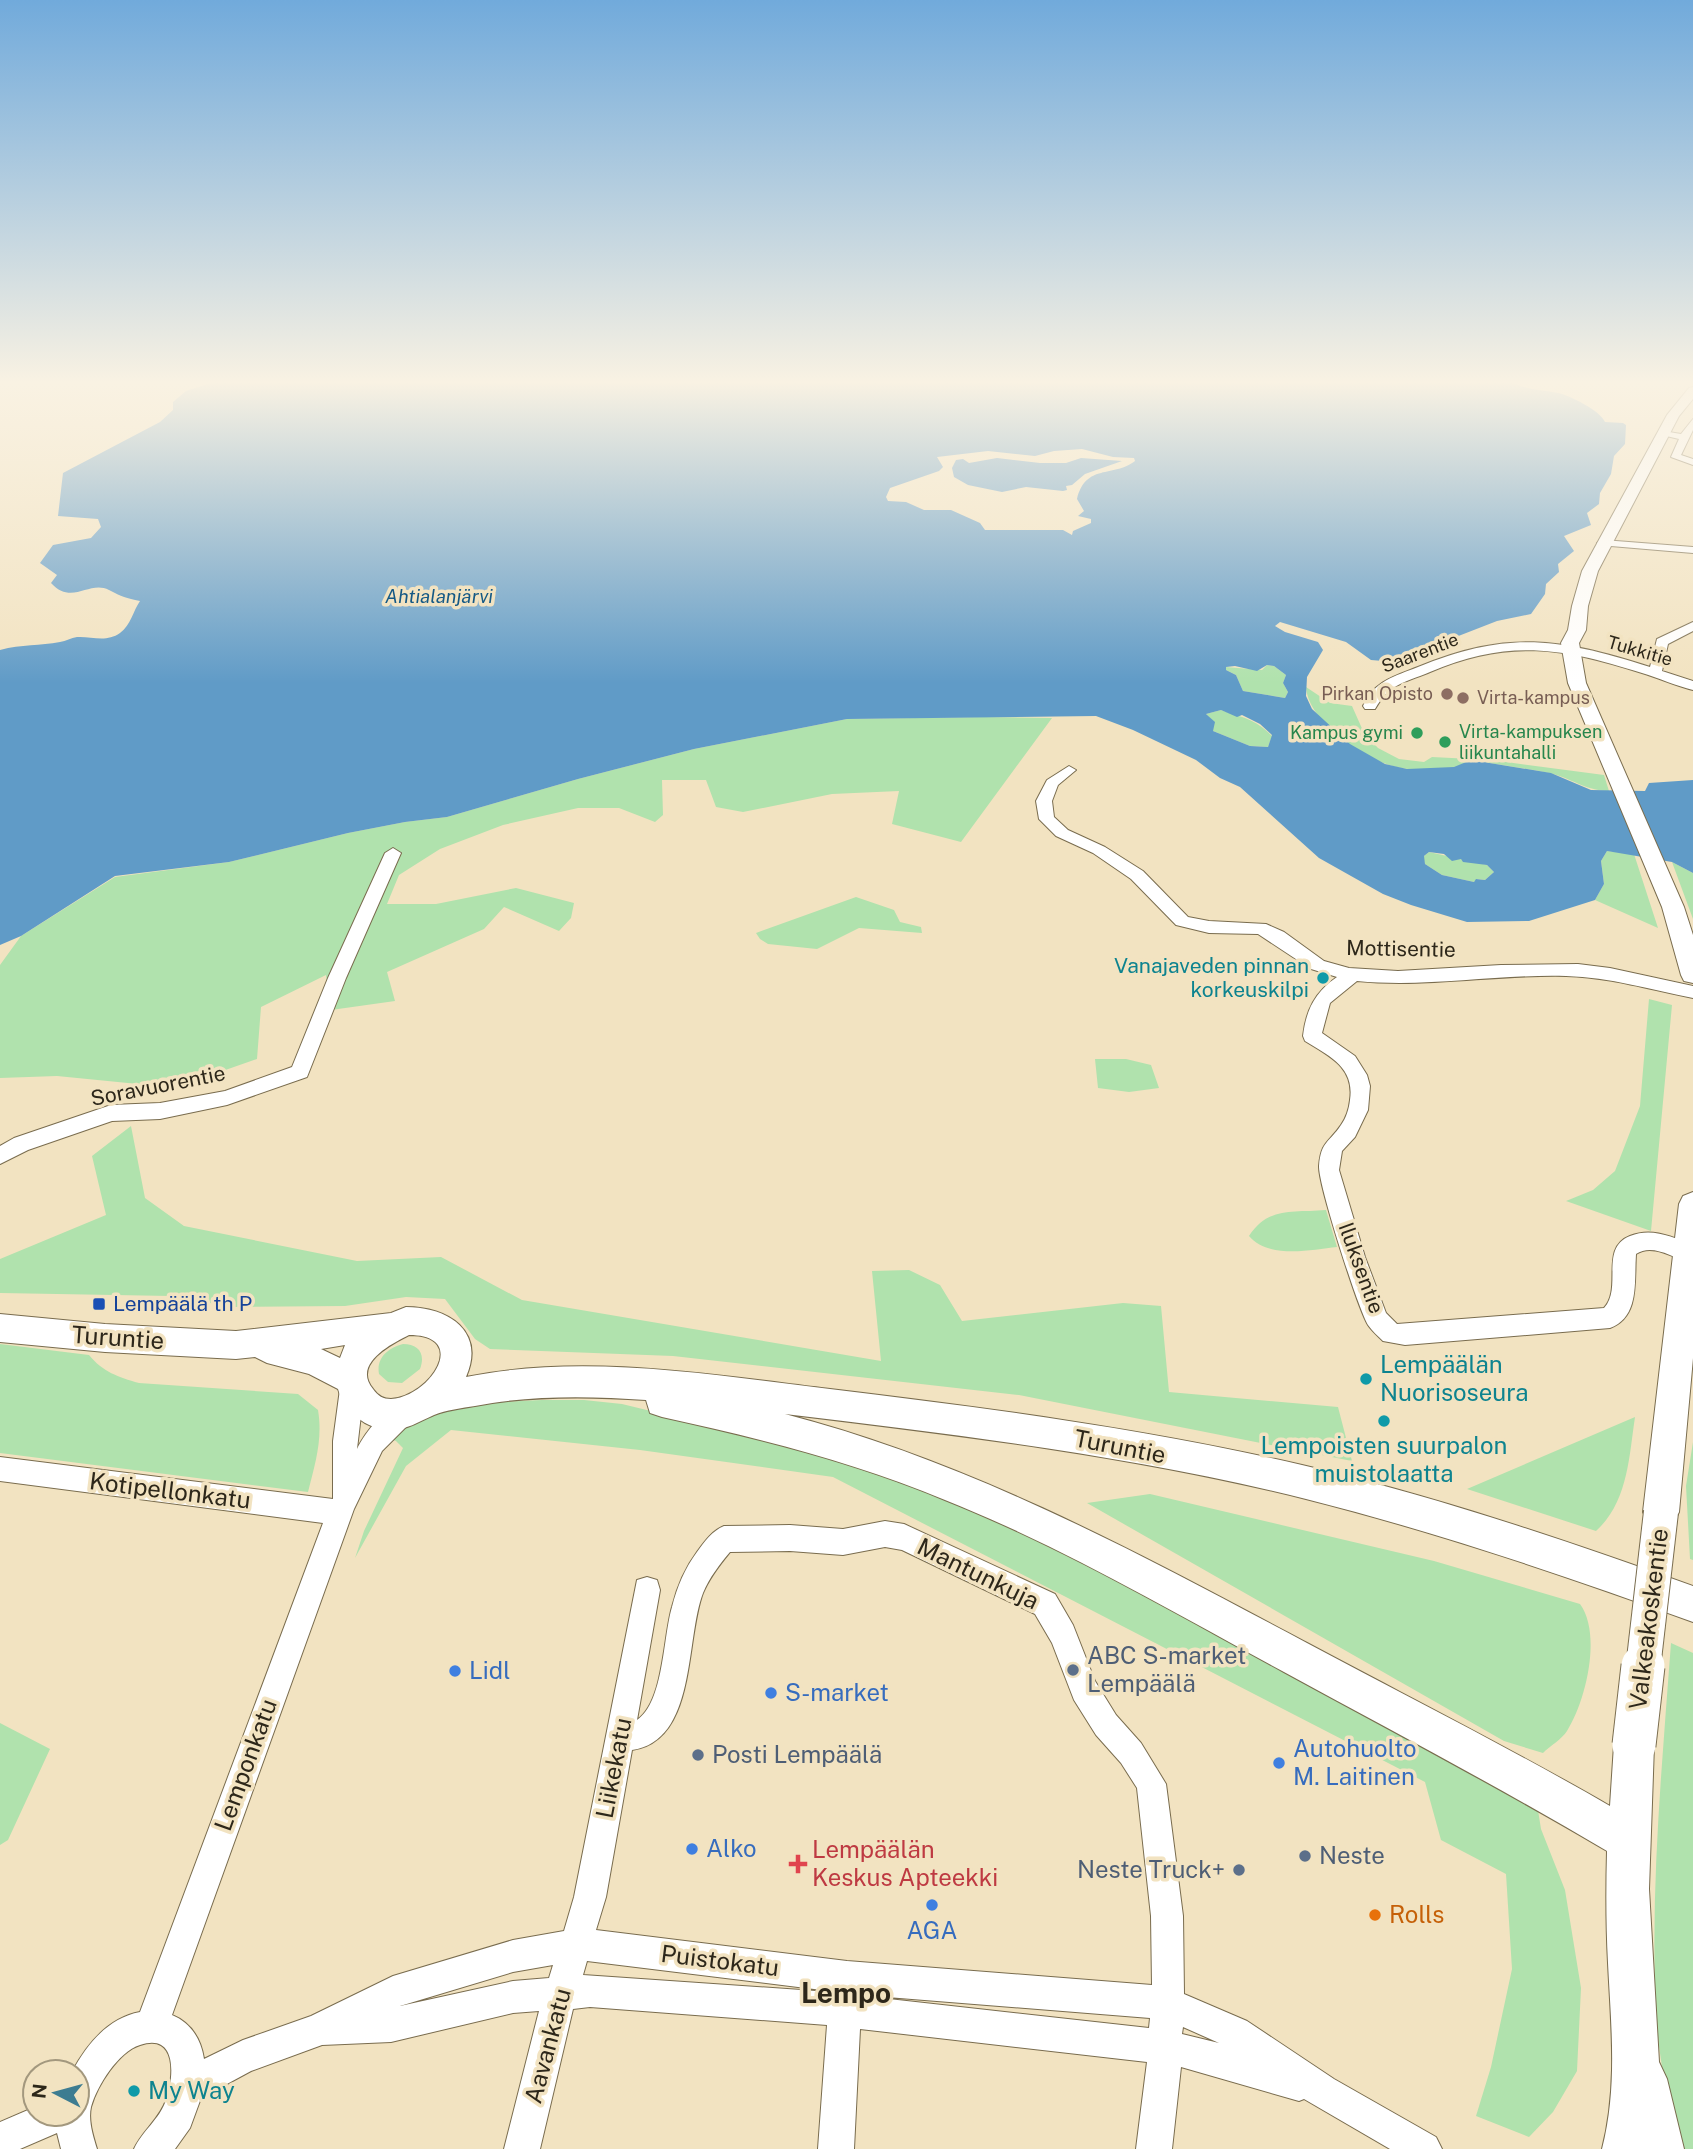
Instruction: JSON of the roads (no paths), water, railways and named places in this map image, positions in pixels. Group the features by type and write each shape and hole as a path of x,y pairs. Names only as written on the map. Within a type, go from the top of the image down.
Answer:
{"main road":[{"path":"351,1384 353,1364 360,1349 373,1336 389,1326 406,1321 423,1321 438,1325 449,1334 456,1347 456,1357"},
{"name":"Turuntie","path":"236,1345 295,1355 332,1368 351,1384"},
{"name":"Turuntie","path":"417,1406 529,1382 717,1391 940,1418 1102,1442 1302,1482 1480,1530 1693,1604"}],"street":[{"path":"1636,483 1606,539 1583,591 1577,630 1570,643 1577,653 1575,677 1622,783 1676,917 1693,975"},
{"path":"1606,539 1693,550"},
{"path":"1655,672 1662,642 1693,626"},
{"name":"Saarentie","path":"1370,706 1382,687 1467,653 1514,645 1577,653"},
{"name":"Tukkitie","path":"1577,653 1655,672 1693,687"},
{"name":"Mottisentie","path":"1069,770 1052,783 1044,801 1047,819 1062,833 1099,849 1137,876 1182,921 1209,927 1251,927 1270,931 1294,947 1305,959 1328,969 1355,974 1592,971 1693,992"},
{"name":"Soravuorentie","path":"0,1156 21,1144 111,1113 160,1111 227,1098 300,1072 337,978 393,853"},
{"name":"Iluksentie","path":"1355,974 1322,998 1316,1010 1312,1037 1344,1058 1358,1075 1358,1110 1349,1134 1332,1147 1329,1170 1340,1211 1377,1319 1391,1334 1610,1318 1622,1305 1625,1250 1634,1242 1646,1238 1690,1264"},
{"name":"Valkeakoskentie","path":"1626,2149 1634,2101 1635,2036 1627,1839 1634,1745 1661,1512 1684,1377 1693,1204"},
{"name":"Turuntie","path":"0,1328 105,1338 236,1345 389,1326"},
{"path":"351,1384 362,1405 375,1412 417,1406 451,1378 456,1357"},
{"name":"Turuntie","path":"456,1357 468,1370 529,1382"},
{"name":"Lemponkatu","path":"342,1509 351,1384"},
{"path":"567,1384 710,1411 796,1432 874,1457 992,1502 1136,1571 1551,1794 1627,1839"},
{"name":"Lemponkatu","path":"151,2027 342,1509 373,1443 417,1406"},
{"name":"Kotipellonkatu","path":"0,1469 342,1509"},
{"name":"Mantunkuja","path":"620,1735 633,1737 653,1727 666,1703 688,1595 698,1573 724,1539 790,1538 843,1542 885,1534 904,1537 1045,1604 1055,1619 1084,1690 1106,1725 1131,1753 1151,1784 1167,1916 1166,2047 1154,2149"},
{"path":"1575,1561 1693,1592"},
{"name":"Liikekatu","path":"578,1944 590,1897 647,1590"},
{"name":"Puistokatu","path":"187,2087 243,2057 318,2030 393,1992 513,1956 578,1944 847,1977 1167,2003 1235,2033 1322,2091 1425,2148"},
{"name":"Aavankatu","path":"522,2149 548,2038 578,1944"},
{"path":"836,2149 847,1977"},
{"name":"Puistokatu","path":"318,2030 391,2025 513,1997 562,1993 590,1991 722,1999 1166,2047 1228,2062 1322,2091"},
{"path":"91,2070 114,2043 133,2031 151,2027 166,2029 178,2037 189,2067 187,2087 180,2111 166,2134 152,2149"},
{"name":"Valkeakoskentie","path":"1635,2036 1660,2149"},
{"path":"0,2140 28,2128"},
{"path":"74,2128 79,2149"}],"water":[{"name":"Ahtialanjärvi","path":"62,483 904,483 890,488 886,497 888,501 906,502 924,510 951,510 980,523 985,530 1063,530 1072,535 1073,531 1091,523 1091,519 1078,516 1084,511 1077,499 1085,483 1606,483 1600,493 1599,504 1587,513 1591,525 1564,536 1574,551 1558,564 1559,572 1546,584 1545,594 1531,614 1497,621 1383,661 1371,660 1346,642 1280,622 1275,626 1285,632 1318,642 1323,650 1307,677 1306,696 1312,709 1350,744 1385,764 1407,769 1454,767 1471,760 1551,773 1591,790 1645,791 1649,783 1693,780 1693,873 1672,862 1607,851 1601,861 1604,884 1595,900 1529,921 1467,922 1383,894 1319,858 1240,787 1220,778 1196,760 1096,716 847,719 694,749 447,817 348,833 229,862 115,876 21,936 0,945 0,650 60,642 77,637 115,636 127,626 140,601 102,588 66,592 51,583 57,575 40,563 53,545 91,538 101,527 98,519 58,516","holes":["1267,665 1274,666 1286,675 1283,683 1288,692 1285,698 1243,691 1236,675 1226,670 1226,667 1235,666 1257,671","1221,710 1237,717 1242,715 1260,724 1272,735 1268,747 1250,746 1213,731 1215,722 1206,714","1429,852 1444,854 1452,861 1461,859 1463,862 1487,865 1494,872 1485,880 1476,879 1474,882 1442,875 1425,864 1424,856"]},
{"path":"965,483 1074,483 1066,486 1067,490 1063,491 1026,487 1002,492"}],"place":[{"name":"Pirkan Opisto","path":"1447,694"},
{"name":"Virta-kampus","path":"1463,698"},
{"name":"Kampus gymi","path":"1417,733"},
{"name":"Virta-kampuksen liikuntahalli","path":"1445,742"},
{"name":"Vanajaveden pinnan korkeuskilpi","path":"1323,978"},
{"name":"Lempäälä th P","path":"99,1304"},
{"name":"Lempäälän Nuorisoseura","path":"1366,1379"},
{"name":"Lempoisten suurpalon muistolaatta","path":"1384,1421"},
{"name":"ABC S-market Lempäälä","path":"1073,1670"},
{"name":"Lidl","path":"455,1671"},
{"name":"S-market","path":"771,1693"},
{"name":"Posti Lempäälä","path":"698,1755"},
{"name":"Autohuolto M. Laitinen","path":"1279,1763"},
{"name":"Alko","path":"692,1849"},
{"name":"Neste","path":"1305,1856"},
{"name":"Lempäälän Keskus Apteekki","path":"798,1864"},
{"name":"Neste Truck+","path":"1239,1870"},
{"name":"AGA","path":"932,1905"},
{"name":"Rolls","path":"1375,1915"},
{"name":"My Way","path":"134,2091"}],"district":[{"name":"Lempo","path":"846,1993"}]}
